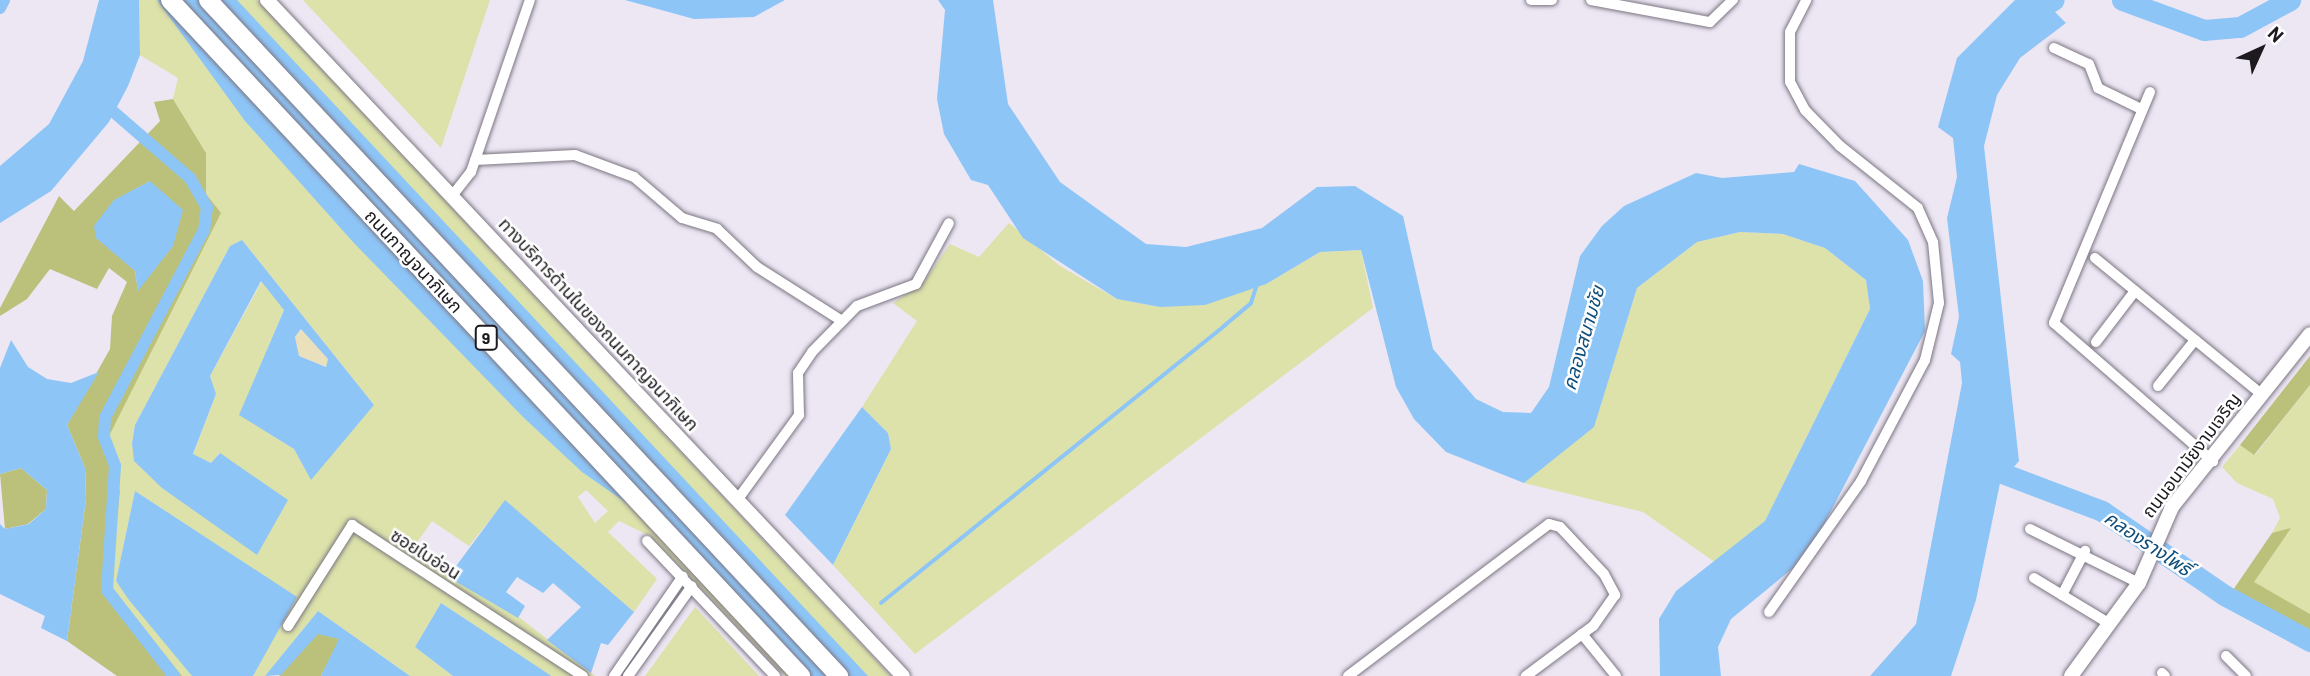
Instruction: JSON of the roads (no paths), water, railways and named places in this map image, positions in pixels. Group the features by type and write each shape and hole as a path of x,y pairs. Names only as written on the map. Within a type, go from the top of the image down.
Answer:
{"highway":[{"name":"ถนนกาญจนาภิเษก","path":"170,0 802,676"},
{"name":"ถนนกาญจนาภิเษก","path":"208,0 839,676"}],"main road":[{"name":"ทางบริการด้านในของถนนกาญจนาภิเษก","path":"267,0 903,676"},
{"name":"ถนนอนามัยงามเจริญ","path":"2071,676 2139,583 2156,532 2310,334"}],"street":[{"path":"452,196 475,160 530,0"},
{"path":"1531,0 1552,0"},
{"path":"1591,0 1710,22 1733,0"},
{"path":"1769,612 1844,512 1925,360 1939,303 1933,242 1918,208 1840,146 1805,110 1790,82 1790,32 1806,0"},
{"path":"2054,48 2089,64 2098,88 2141,109"},
{"path":"2150,92 2054,323 2213,461"},
{"path":"475,160 575,155 635,177 682,218 716,229 757,267 839,319"},
{"path":"738,499 795,423 801,406 798,373 839,319 875,297 916,284 949,223"},
{"path":"2095,258 2261,394"},
{"path":"2096,342 2135,291"},
{"path":"2158,386 2195,340"},
{"path":"1348,676 1549,524 1560,527 1604,574 1615,596 1582,634 1526,676"},
{"name":"ซอยใบอ่อน","path":"288,626 352,525 583,676"},
{"path":"2030,529 2085,551 2139,583"},
{"path":"647,541 775,676"},
{"path":"2062,595 2085,551"},
{"path":"614,676 683,576"},
{"path":"2034,578 2110,624"},
{"path":"628,676 692,586"},
{"path":"1582,634 1616,676"},
{"path":"2226,656 2246,676"}],"water":[{"path":"99,0 139,0 140,55 128,86 109,122 51,191 0,223 0,166 49,124 83,61"},
{"path":"157,0 237,0 868,676 789,676 641,513 582,472 523,417 353,242 245,121"},
{"path":"625,0 785,0 754,17 694,19"},
{"path":"938,0 993,0 1008,104 1060,182 1146,244 1186,247 1262,228 1317,187 1355,186 1403,216 1433,349 1476,399 1503,412 1531,413 1549,387 1580,256 1602,226 1624,206 1696,173 1722,178 1794,172 1799,164 1855,181 1908,240 1923,281 1925,331 1822,528 1793,568 1731,619 1718,647 1721,676 1660,676 1659,619 1676,591 1765,521 1870,309 1866,280 1825,248 1783,234 1740,232 1697,242 1637,288 1594,427 1524,483 1446,452 1414,419 1396,387 1361,250 1320,252 1266,284 1205,305 1160,307 1117,299 1023,238 988,185 971,180 944,134 937,99 945,10"},
{"path":"2015,0 2043,0 2066,23 2020,58 1997,95 1984,146 2019,461 2000,483 1976,600 1951,676 1870,676 1916,624 1962,383 1960,362 1951,354 1959,317 1947,218 1957,177 1953,138 1938,127 1957,58"},
{"path":"150,181 183,210 173,246 138,291 135,271 96,238 94,226 114,200"},
{"path":"242,240 374,405 311,480 294,449 239,415 284,310 261,281 210,376 216,394 193,454 211,463 220,453 288,500 257,555 162,488 134,461 132,443 135,425 230,246","holes":["301,329 328,359 326,367 299,356 295,337"]},
{"path":"11,340 28,367 47,379 71,383 99,372 67,425 85,468 86,499 67,641 41,628 45,616 0,594 0,524 5,529 29,524 46,509 47,490 21,468 0,474 0,368"},
{"path":"862,407 888,433 891,449 833,565 785,515"},
{"path":"135,491 297,597 253,676 192,676 116,581"},
{"path":"505,500 634,612 608,645 601,643 591,673 547,640 581,607 553,583 543,593 517,577 506,592 525,606 518,618 448,577"},
{"path":"441,603 551,676 453,676 415,647"},
{"path":"318,611 410,676 321,676 339,639 318,634 281,675 265,676"}],"waterway":[{"path":"0,8 4,0"},
{"name":"คลองสนามชัย","path":"2023,19 2054,0"},
{"name":"คลองสนามชัย","path":"2122,0 2204,30 2240,27 2290,0"},
{"path":"101,101 190,178 207,207 204,230 105,418 104,437 115,466 107,590 174,676"},
{"path":"881,603 1224,326 1251,303 1257,285"},
{"name":"คลองรางโพธิ์","path":"1981,465 2102,511 2224,595 2310,641"}]}
